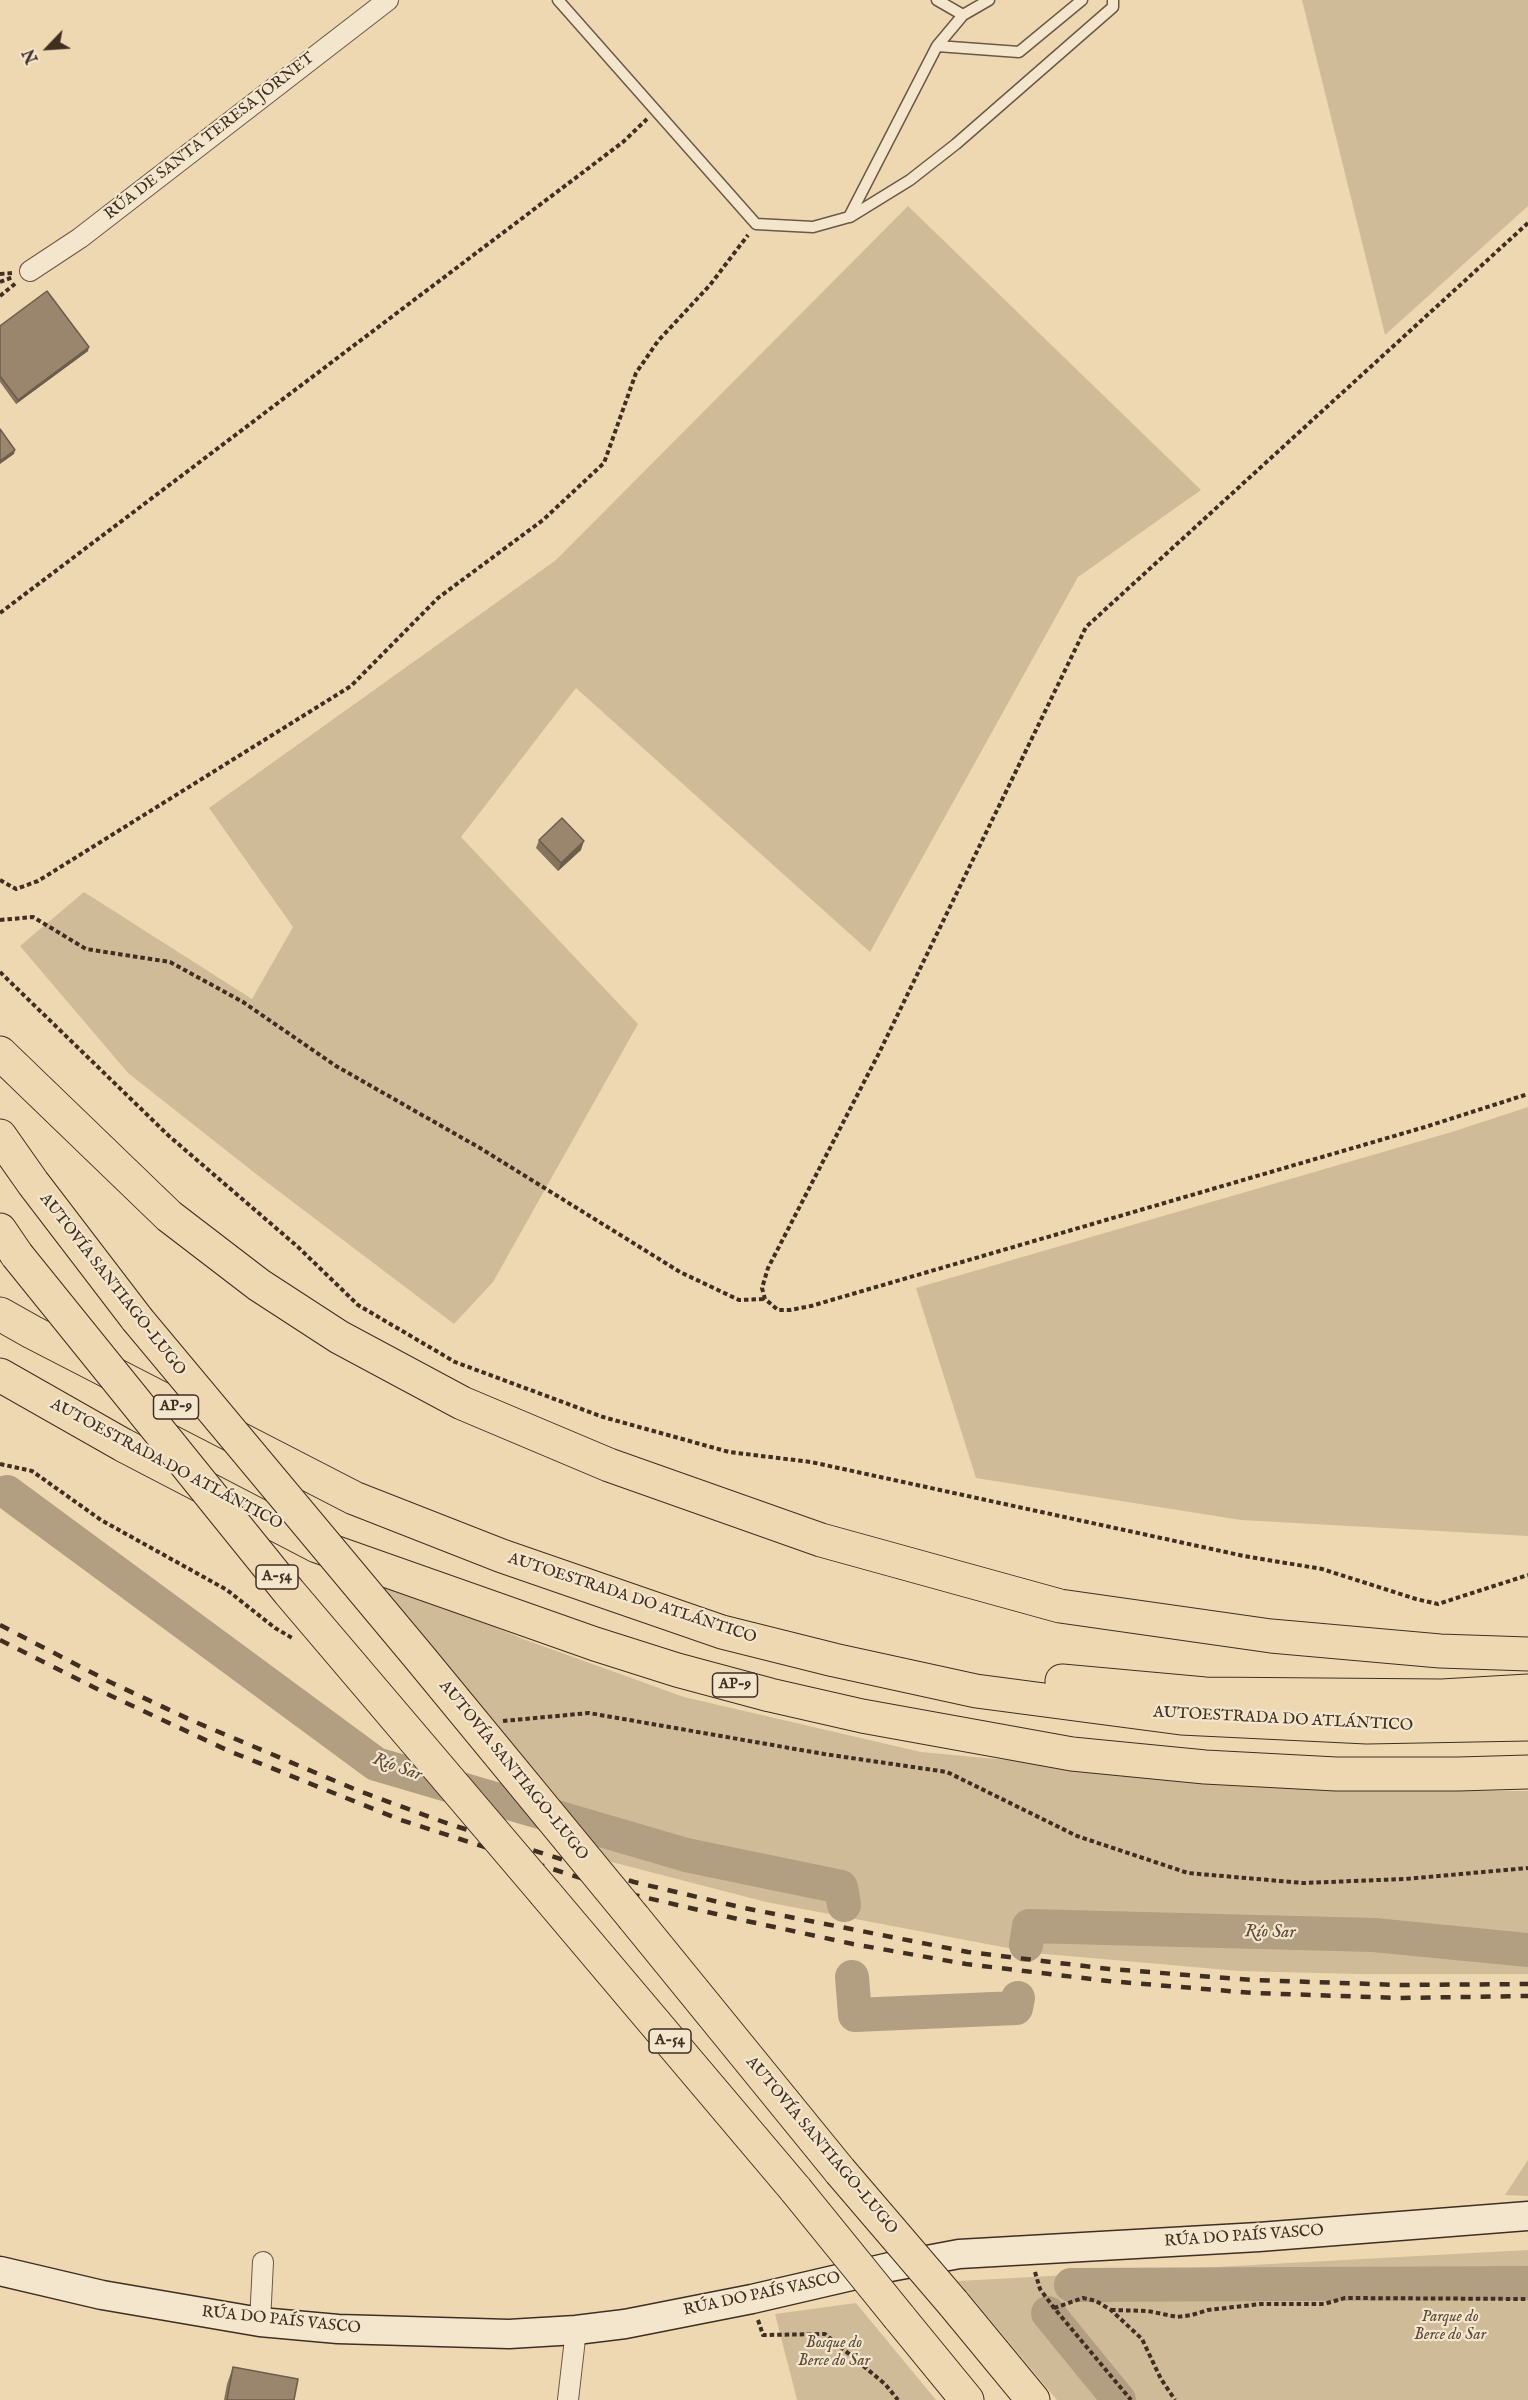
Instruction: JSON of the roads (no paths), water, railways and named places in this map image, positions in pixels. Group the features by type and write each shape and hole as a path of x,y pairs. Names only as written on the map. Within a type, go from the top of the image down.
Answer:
{"highway":[{"path":"0,1053 169,1216 259,1285 339,1337 462,1403 609,1464 820,1540 1060,1606 1271,1636 1440,1652 1528,1654"},
{"name":"AUTOVÍA SANTIAGO-LUGO","path":"0,1136 137,1320 427,1667 840,2171 1033,2400"},
{"name":"A-54","path":"8,1243 289,1592 796,2190 967,2400"},
{"name":"AUTOESTRADA DO ATLÁNTICO","path":"0,1314 354,1498 502,1556 650,1605 722,1632 834,1660 976,1691 1181,1718 1367,1727 1528,1724"},
{"name":"AUTOESTRADA DO ATLÁNTICO","path":"0,1375 123,1445 318,1546 596,1644 677,1670 770,1695 862,1716 1072,1754 1204,1767 1336,1774 1528,1772"},
{"path":"650,1605 1024,1677 1204,1694 1442,1696 1528,1691"}],"street":[{"name":"RÚA DE SANTA TERESA JORNET","path":"30,271 80,238 388,0"},
{"name":"RÚA DO PAÍS VASCO","path":"0,2271 114,2297 260,2322 338,2329 497,2334 576,2330 625,2324 959,2254 1259,2237 1528,2216"},
{"path":"260,2322 263,2262"},
{"path":"568,2400 576,2330"}],"lane":[{"path":"558,0 756,224 813,227 849,217 910,180 956,144 1113,7 1113,0"},
{"path":"937,0 963,15"},
{"path":"849,217 937,46 963,15 989,0"},
{"path":"937,46 1019,52 1082,0"}],"waterway":[{"name":"Río Sar","path":"7,1492 376,1764 686,1855 841,1887 844,1905"},
{"name":"Río Sar","path":"1026,1945 1029,1926 1374,1935 1528,1950"},
{"name":"Río Sar","path":"852,1977 855,2015 1016,2008 1018,1998"},
{"path":"1071,2285 1528,2283"},
{"path":"1048,2313 1119,2400"}],"railway":[{"path":"0,1625 110,1682 193,1721 359,1791 449,1824 634,1882 744,1908 968,1952 1109,1969 1254,1980 1400,1985 1528,1984"},
{"path":"0,1640 105,1693 229,1751 401,1820 630,1894 853,1944 966,1964 1108,1981 1253,1993 1400,1998 1528,1996"}],"park label":[{"name":"Parque do Berce do Sar","path":"1450,2327"},
{"name":"Bosque do Berce do Sar","path":"834,2353"}]}
